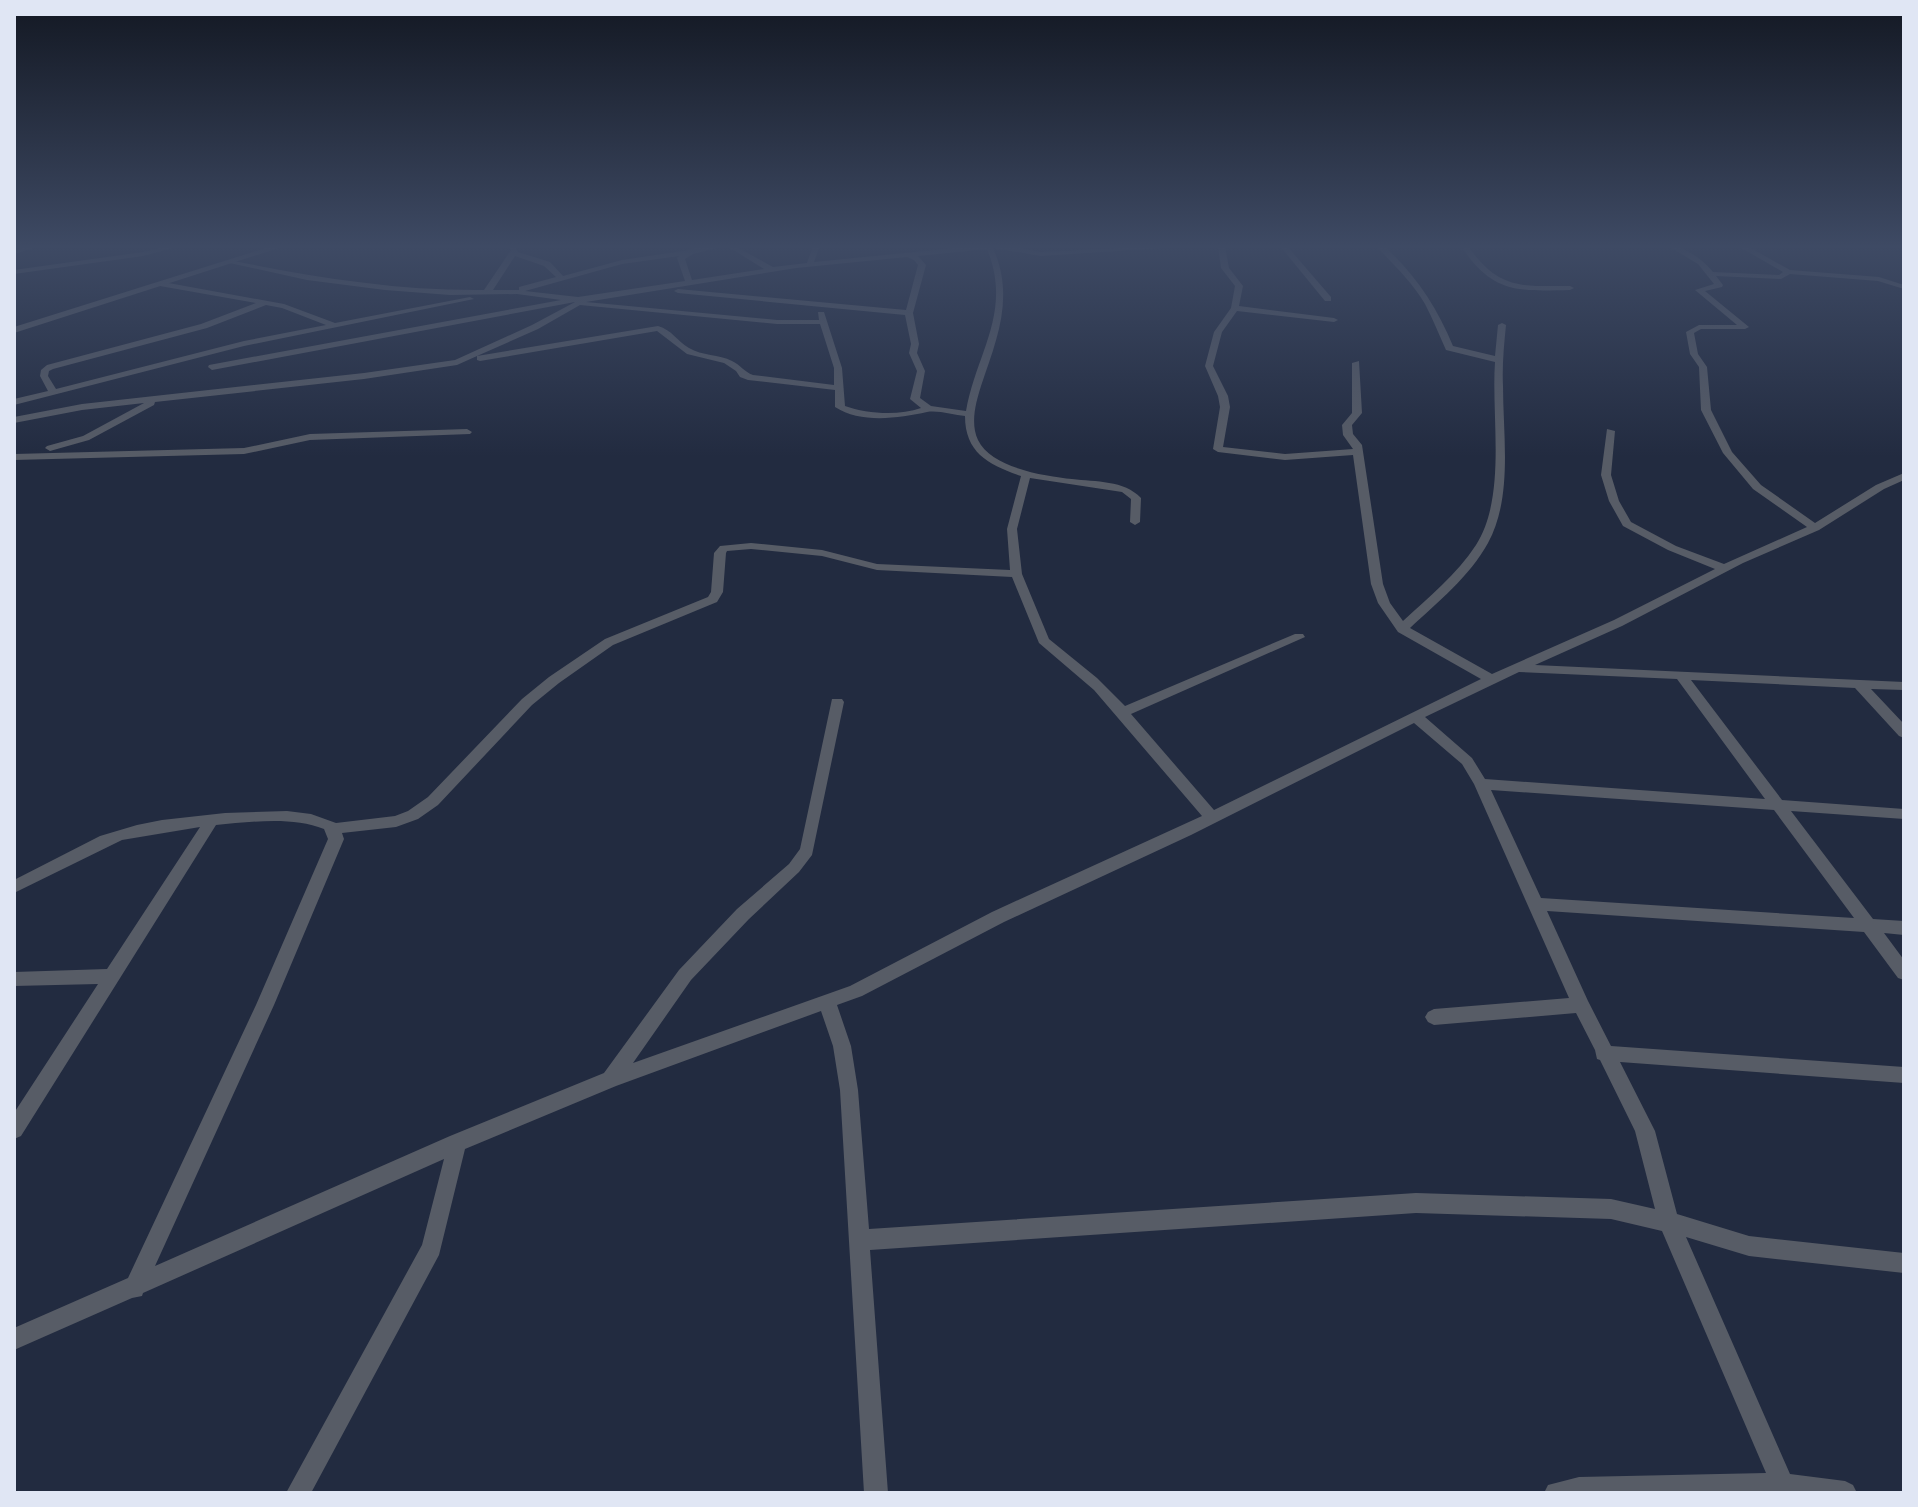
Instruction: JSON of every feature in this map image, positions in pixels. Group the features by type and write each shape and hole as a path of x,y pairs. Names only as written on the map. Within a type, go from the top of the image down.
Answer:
{"street":[{"path":"14,330 58,316"},
{"path":"54,393 44,376 45,370 50,367 204,326 229,316"},
{"path":"280,336 296,321 296,316"},
{"path":"311,316 335,326"},
{"path":"14,402 280,336 384,316"},
{"path":"212,367 490,316"},
{"path":"464,360 553,316"},
{"path":"726,316 777,322 822,322"},
{"path":"821,316 838,368 838,404 852,412 911,415 928,408"},
{"path":"910,316 915,344 913,353 921,371 914,395 918,402 928,408 969,414"},
{"path":"997,316 996,332 969,414 969,430 981,451 1001,464 1026,474 1125,489 1136,498 1135,522"},
{"path":"1229,316 1218,332 1209,366 1225,407 1218,449 1285,457 1358,452"},
{"path":"1304,316 1334,320"},
{"path":"1435,316 1449,348 1499,360"},
{"path":"1732,316 1745,327 1699,327 1690,332 1694,354 1703,367 1706,410 1728,453 1757,487 1815,528"},
{"path":"1402,629 1445,589 1483,542 1493,513 1501,445 1499,360 1502,325"},
{"path":"14,420 82,407 364,376 658,328 664,329 689,351 738,366 743,375 751,378 838,388"},
{"path":"1356,363 1357,413 1347,425 1348,435 1358,452 1377,584 1384,603 1402,629 1491,679"},
{"path":"14,456 76,442 159,399"},
{"path":"1610,431 1606,475 1614,501 1627,524 1672,548 1724,568"},
{"path":"14,456 244,451 310,437 467,432"},
{"path":"1026,474 1012,529 1016,574 1043,640 1078,666 1123,712 1212,818"},
{"path":"14,1339 457,1143 611,1079 827,1003 998,917 1212,818 1491,679 1629,618 1724,568 1815,528 1880,487 1904,476"},
{"path":"14,887 118,835 211,821 305,817 333,829 396,821 413,815 433,801 527,702 554,680 609,642 713,599 717,592 720,553 724,548 751,546 822,553 877,567 906,570 1016,574"},
{"path":"1123,712 1299,637"},
{"path":"1517,667 1904,686"},
{"path":"1681,676 1904,973"},
{"path":"1860,685 1904,733"},
{"path":"611,1079 685,975 743,914 794,868 807,851 837,702"},
{"path":"1416,717 1467,761 1481,784 1603,1053 1645,1131 1669,1222 1785,1489"},
{"path":"1481,784 1904,814"},
{"path":"14,1130 211,821"},
{"path":"134,1288 265,1005 336,839 333,829"},
{"path":"1535,904 1904,928"},
{"path":"14,979 112,976"},
{"path":"827,1003 842,1046 849,1090 876,1493"},
{"path":"1434,1017 1581,1005"},
{"path":"1603,1053 1904,1075"},
{"path":"298,1493 432,1248 457,1143"},
{"path":"860,1240 1416,1203 1611,1209 1669,1222 1749,1246 1904,1263"},
{"path":"1556,1493 1579,1489 1785,1489 1845,1493"}]}
